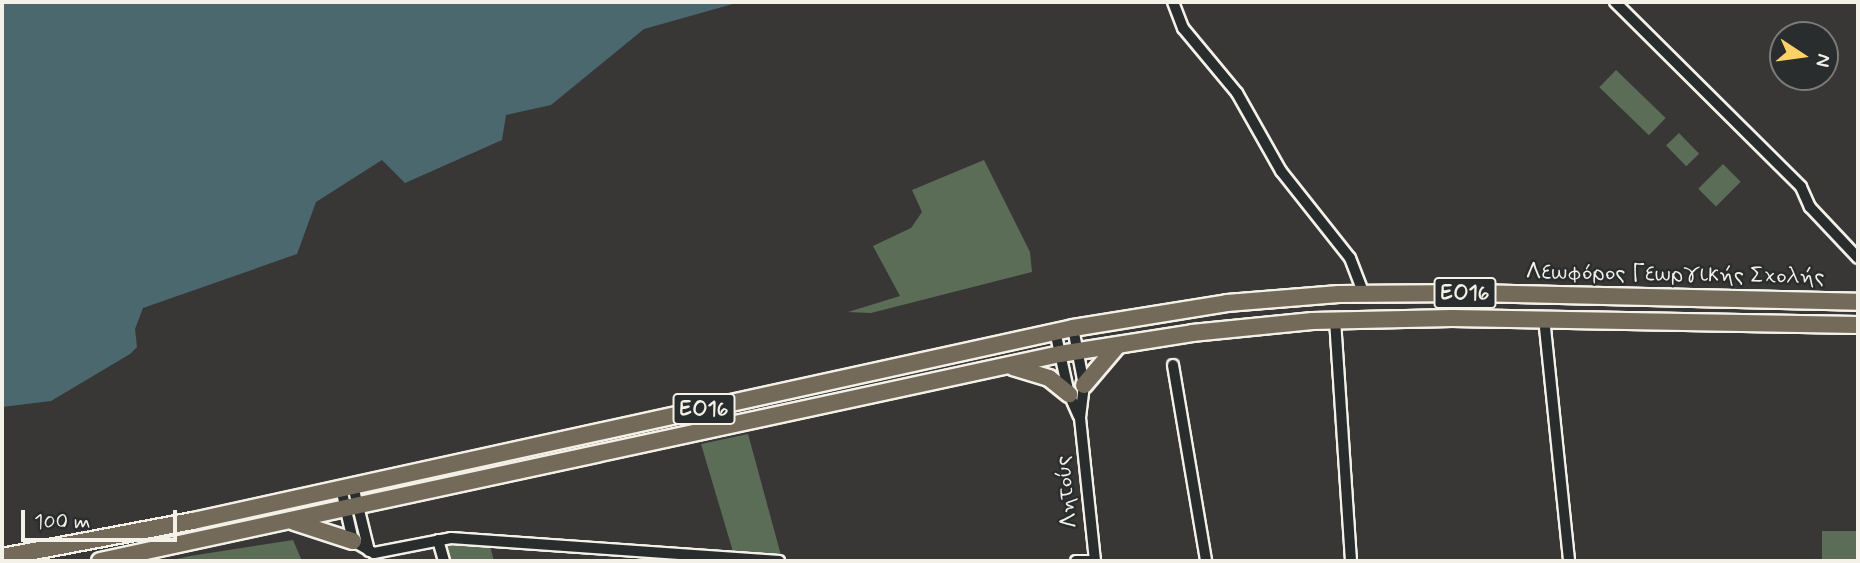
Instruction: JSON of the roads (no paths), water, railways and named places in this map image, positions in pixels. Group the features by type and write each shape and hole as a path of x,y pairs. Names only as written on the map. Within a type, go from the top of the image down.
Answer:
{"main road":[{"name":"Λεωφόρος Γεωργικής Σχολής","path":"1073,327 1256,300 1364,294 1858,302"},
{"name":"Λεωφόρος Γεωργικής Σχολής","path":"1119,344 1246,326 1335,320 1544,318 1858,325"},
{"name":"ΕΟ16","path":"2,557 347,487 1073,327"},
{"name":"ΕΟ16","path":"100,561 1007,365 1119,344"},
{"path":"1084,385 1094,367 1119,344"},
{"path":"1007,365 1049,378 1069,394"},
{"path":"284,521 322,527 353,541"}],"street":[{"path":"1173,2 1183,28 1237,93 1281,171 1350,258 1364,294"},
{"path":"1615,2 1801,187 1810,207 1858,258"},
{"path":"1544,318 1569,561"},
{"path":"1335,320 1351,561"},
{"name":"Λητούς","path":"1073,327 1084,385 1080,418 1095,561"},
{"name":"Λητούς","path":"1055,331 1069,394 1080,418"},
{"path":"1174,365 1206,561"},
{"path":"347,487 353,541 369,551 438,540 711,559 779,561"},
{"path":"351,506 369,551"},
{"path":"438,540 444,561"},
{"path":"1076,561 1095,561"}],"water":[{"path":"2,2 740,2 644,29 551,105 506,115 502,140 405,183 382,160 316,202 297,254 143,308 135,329 137,347 130,354 51,401 2,407"}]}
